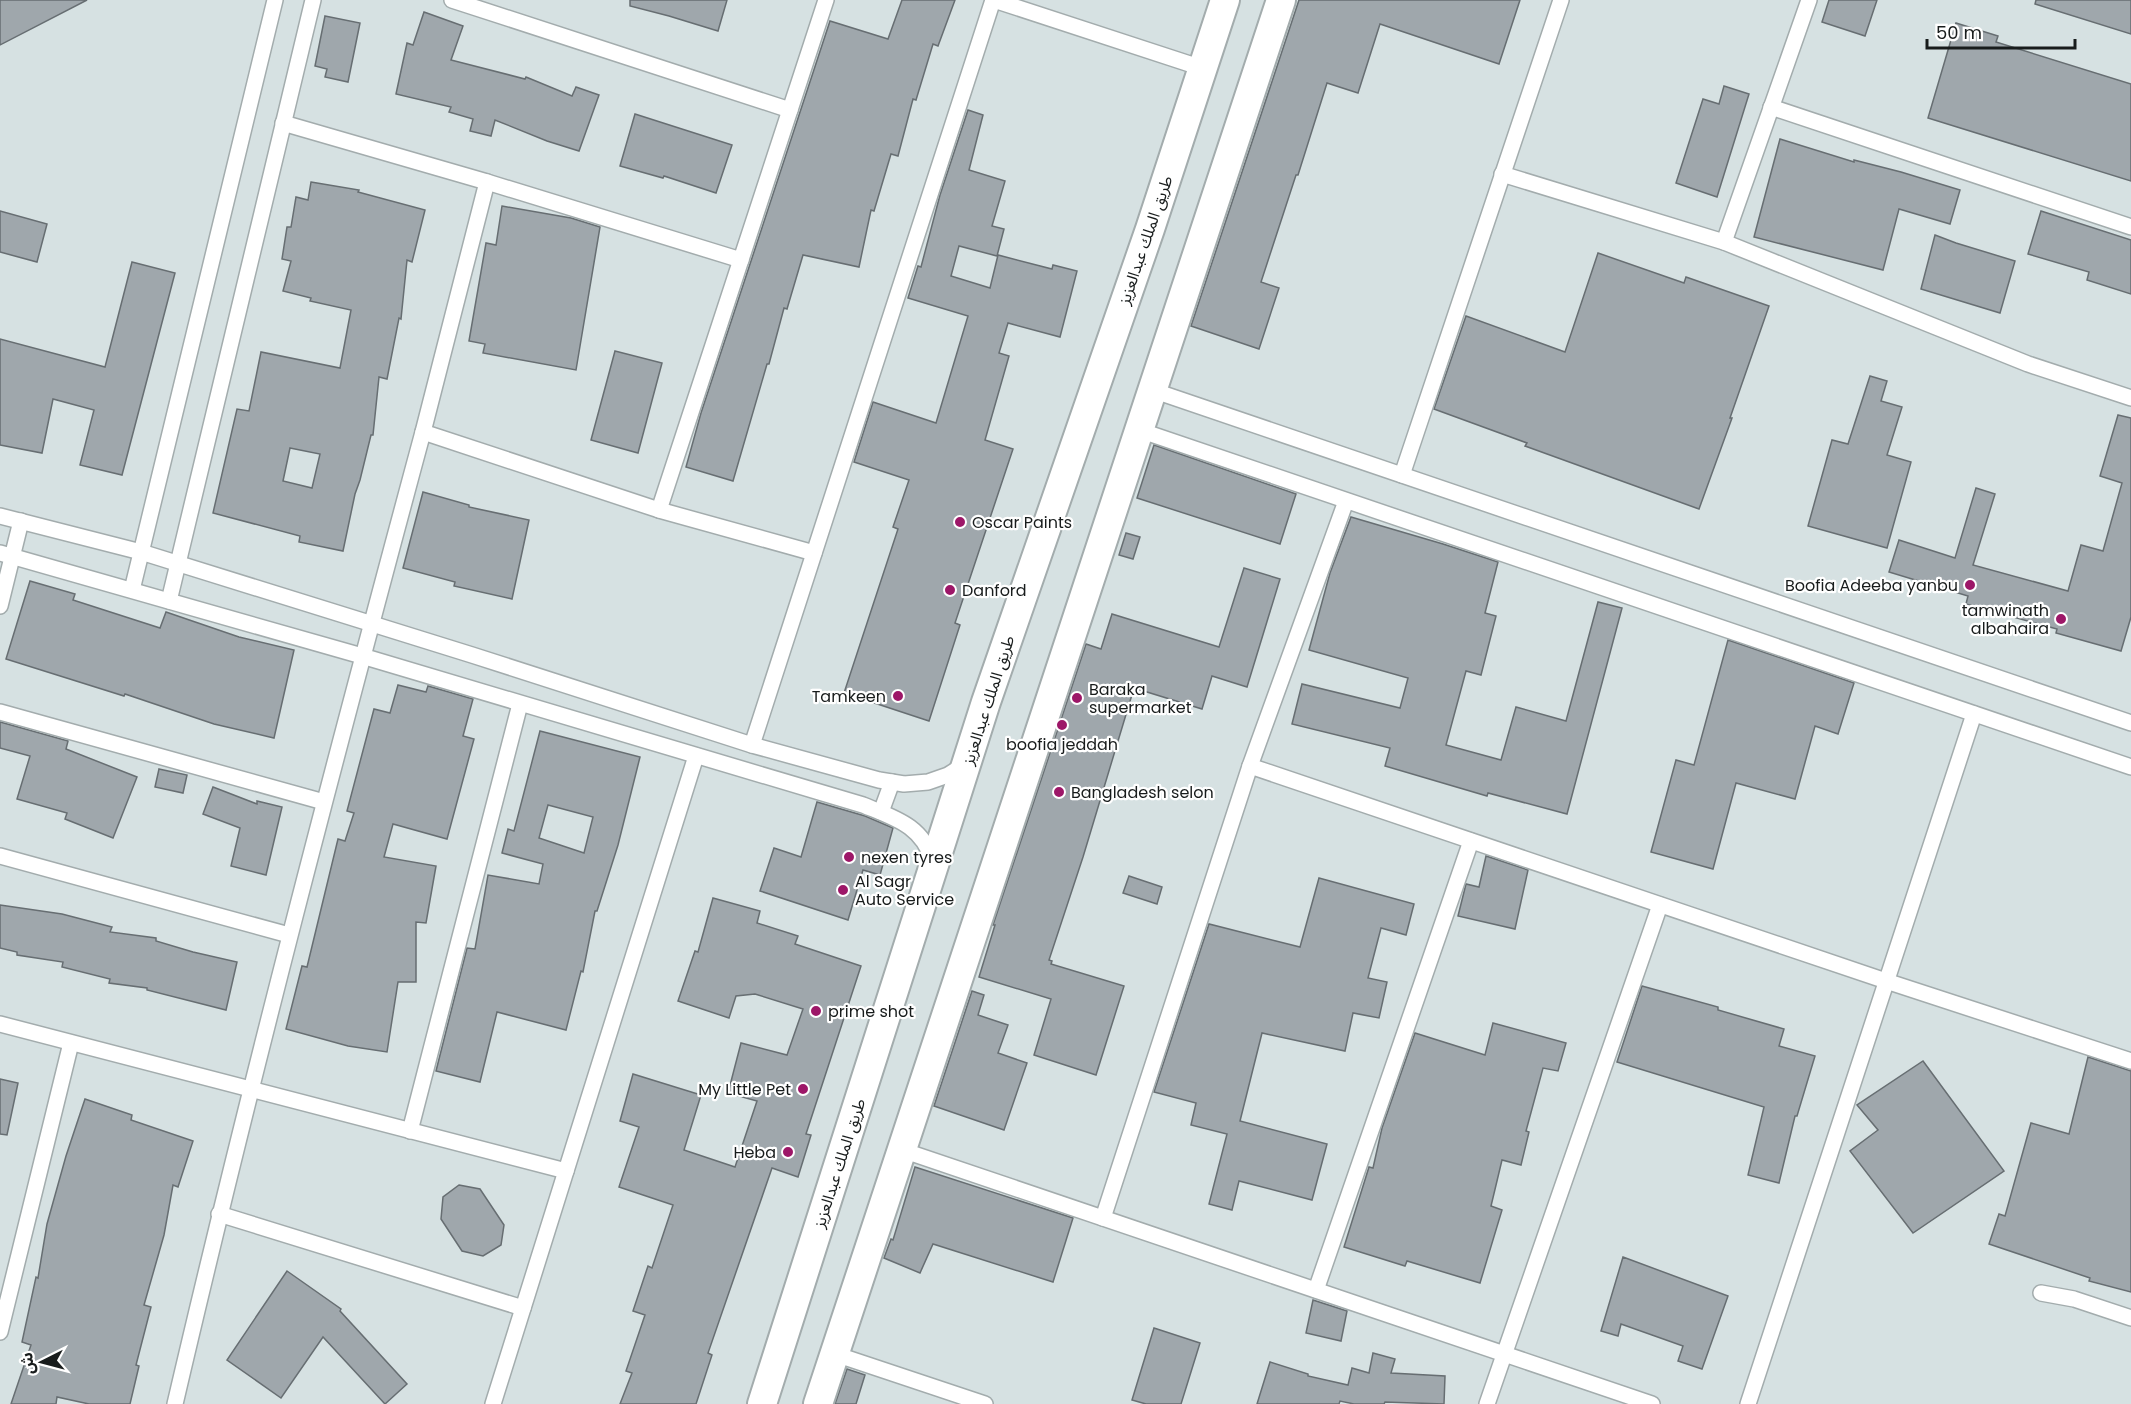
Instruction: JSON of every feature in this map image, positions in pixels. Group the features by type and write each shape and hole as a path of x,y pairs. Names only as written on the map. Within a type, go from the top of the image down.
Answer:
{"highway":[{"name":"طريق الملك عبدالعزيز","path":"762,1404 967,763 1150,229 1224,0"},
{"path":"818,1404 1281,0"}],"street":[{"path":"132,590 275,0"},
{"path":"169,601 313,0"},
{"path":"452,0 790,110"},
{"path":"659,510 826,0"},
{"path":"752,745 993,0 1202,68"},
{"path":"1402,475 1561,0"},
{"path":"1724,242 1809,0"},
{"path":"1771,107 2131,226"},
{"path":"284,123 741,260"},
{"path":"1503,174 1724,242 2028,364 2131,398"},
{"path":"175,1404 288,935 423,432 487,182"},
{"path":"1152,390 2131,723"},
{"path":"1139,430 2131,767"},
{"path":"423,432 659,510 814,553"},
{"path":"1103,1218 1250,766 1346,501"},
{"path":"0,516 178,563 752,745 892,782 904,784 928,782 948,775 967,763"},
{"path":"0,606 6,555 21,520"},
{"path":"6,555 362,656 863,805 915,829 930,850 934,864"},
{"path":"410,1131 520,704"},
{"path":"0,712 324,802"},
{"path":"1748,1404 1974,714"},
{"path":"493,1404 696,756"},
{"path":"1250,766 1886,981 2131,1061"},
{"path":"881,812 892,782"},
{"path":"1316,1290 1471,841"},
{"path":"0,856 288,935"},
{"path":"1487,1404 1660,904"},
{"path":"0,1024 566,1170"},
{"path":"0,1332 71,1042"},
{"path":"902,1150 1652,1404"},
{"path":"219,1214 524,1308"},
{"path":"2041,1293 2074,1299 2131,1318"},
{"path":"835,1354 985,1404"}],"building":[{"path":"0,0 87,0 0,45"},
{"path":"630,0 727,0 718,31 630,6"},
{"path":"902,0 955,0 938,46 933,44 916,100 913,99 898,156 891,154 874,211 871,210 859,267 803,255 787,309 784,308 733,481 686,467 701,413 830,21 888,39"},
{"path":"1299,0 1520,0 1499,64 1380,24 1358,93 1327,83 1261,282 1279,288 1259,349 1191,326"},
{"path":"1829,0 1877,0 1865,36 1822,22"},
{"path":"2036,0 2131,0 2131,34 2035,4"},
{"path":"424,12 463,26 451,60 525,79 526,77 572,96 576,87 599,95 579,151 495,120 491,136 470,131 473,119 449,112 451,107 396,94 407,43 413,45"},
{"path":"325,16 360,23 348,82 325,77 327,69 315,66"},
{"path":"1956,23 1998,36 1996,42 2131,84 2131,181 1928,118"},
{"path":"1724,86 1749,94 1717,197 1676,183 1703,99 1719,104"},
{"path":"968,110 983,115 969,170 1005,181 992,226 1004,229 997,256 959,246 951,276 990,288 998,255 1052,269 1053,265 1077,271 1060,337 1008,323 999,353 1009,356 985,440 1013,449 955,623 960,625 929,721 844,693 898,529 893,527 909,480 854,462 873,402 936,423 968,316 908,298 918,266 921,267 940,195"},
{"path":"635,114 732,145 716,193 664,176 663,178 620,166"},
{"path":"1780,139 1854,162 1854,160 1901,172 1960,190 1950,224 1899,209 1883,270 1754,237"},
{"path":"311,182 359,190 358,192 425,210 412,262 407,260 401,319 399,318 387,379 379,377 373,435 371,435 355,494 343,551 299,542 300,536 213,513 237,409 249,411 261,352 340,368 351,310 310,301 311,298 283,291 291,261 282,259 287,227 291,227 296,197 308,200","holes":["290,448 320,454 312,488 283,481"]},
{"path":"502,206 571,218 600,227 576,370 483,353 485,344 469,341 486,243 496,245"},
{"path":"0,211 47,224 37,262 0,252"},
{"path":"2041,211 2131,240 2131,294 2087,280 2089,272 2028,254"},
{"path":"1935,235 2015,261 2000,313 1921,289"},
{"path":"1598,253 1684,283 1686,277 1769,306 1699,509 1525,446 1527,443 1434,409 1466,316 1565,352"},
{"path":"132,262 175,273 122,475 80,465 94,410 53,399 42,453 0,445 0,339 105,367"},
{"path":"615,351 662,363 638,453 591,440"},
{"path":"1870,376 1887,381 1881,401 1902,407 1887,455 1911,462 1887,548 1808,526 1832,440 1848,444"},
{"path":"2118,415 2131,418 2131,617 2121,651 2056,633 2057,629 1966,604 1968,596 1889,572 1899,540 1955,558 1976,488 1995,494 1973,565 2068,591 2081,545 2103,551 2122,483 2100,476"},
{"path":"1154,445 1296,494 1280,544 1137,498"},
{"path":"423,492 469,505 469,507 529,520 512,599 454,586 455,582 403,568"},
{"path":"1351,517 1498,562 1485,613 1496,616 1481,675 1466,671 1446,745 1501,760 1516,707 1566,721 1598,602 1622,608 1567,814 1488,793 1487,796 1385,766 1390,748 1292,724 1302,684 1400,708 1408,678 1309,650 1330,573"},
{"path":"1126,533 1140,537 1133,559 1119,555"},
{"path":"1244,568 1280,579 1247,687 1212,676 1202,709 1134,688 1049,960 1052,961 1051,964 1124,986 1096,1075 1034,1055 1051,999 979,977 995,925 993,925 1086,644 1101,649 1112,614 1219,647"},
{"path":"30,581 75,594 73,600 160,628 166,612 239,637 294,650 274,738 214,724 125,694 124,696 6,659"},
{"path":"1728,640 1854,683 1838,734 1815,726 1795,799 1736,783 1713,869 1651,852 1676,760 1694,765"},
{"path":"398,685 426,692 428,686 473,699 463,736 474,739 447,839 393,824 384,857 436,866 426,923 416,922 416,982 398,982 387,1052 348,1046 286,1029 302,966 307,967 338,839 345,841 354,813 347,811 374,709 390,713"},
{"path":"0,722 68,741 66,749 137,777 113,838 65,819 67,813 17,799 30,756 0,748"},
{"path":"540,731 640,757 618,845 597,911 595,911 583,972 581,971 566,1030 497,1012 480,1082 436,1071 467,948 475,949 488,875 539,884 543,864 502,853 508,829 514,831","holes":["548,805 593,817 584,853 539,838"]},
{"path":"159,769 187,775 183,793 155,787"},
{"path":"213,787 257,804 257,801 282,807 266,875 231,866 240,828 203,814"},
{"path":"817,802 865,816 893,828 880,875 863,870 848,920 760,891 774,848 801,857"},
{"path":"1486,856 1528,870 1515,929 1458,916 1466,884 1479,887"},
{"path":"1129,876 1162,887 1157,904 1123,893"},
{"path":"1319,878 1414,904 1406,935 1381,928 1368,978 1387,982 1379,1018 1353,1013 1345,1051 1262,1033 1240,1121 1327,1144 1312,1200 1239,1181 1232,1210 1209,1204 1227,1134 1191,1125 1196,1103 1154,1092 1209,924 1300,947"},
{"path":"713,898 760,911 757,923 798,936 795,944 861,966 806,1134 811,1135 798,1177 772,1168 708,1353 712,1355 696,1404 620,1404 632,1373 626,1371 645,1315 633,1311 648,1266 652,1268 673,1205 619,1187 639,1127 620,1121 633,1074 701,1095 684,1150 735,1167 757,1101 728,1093 741,1043 787,1055 803,1009 755,994 736,996 729,1018 678,1001 695,951 698,952"},
{"path":"0,905 62,914 112,927 110,932 156,938 156,941 193,952 237,962 226,1010 147,990 147,988 109,983 110,979 62,967 63,962 17,955 17,952 0,948"},
{"path":"1642,986 1718,1007 1718,1010 1784,1029 1779,1046 1815,1056 1797,1116 1795,1116 1779,1183 1748,1175 1764,1107 1617,1062"},
{"path":"972,991 984,995 978,1015 1008,1025 998,1053 1027,1063 1004,1130 934,1106"},
{"path":"1493,1023 1566,1043 1558,1071 1543,1068 1526,1131 1529,1132 1521,1165 1502,1160 1491,1206 1502,1210 1480,1283 1407,1261 1405,1266 1344,1247 1369,1167 1373,1168 1382,1128 1415,1033 1485,1055"},
{"path":"2088,1057 2131,1071 2131,1292 2089,1281 2090,1278 1989,1244 1999,1214 2005,1216 2031,1123 2069,1134"},
{"path":"1923,1061 2004,1171 1913,1233 1850,1151 1878,1130 1857,1105"},
{"path":"0,1079 18,1083 7,1135 0,1134"},
{"path":"85,1099 132,1115 131,1120 193,1141 178,1187 173,1185 164,1235 144,1305 151,1307 136,1365 139,1366 130,1404 89,1404 57,1397 56,1404 11,1404 31,1345 22,1342 36,1277 38,1278 47,1224"},
{"path":"915,1167 1073,1218 1053,1282 933,1244 920,1273 884,1258 891,1239 893,1240"},
{"path":"459,1185 480,1189 504,1225 501,1245 483,1256 462,1251 441,1219 443,1197"},
{"path":"1623,1257 1728,1296 1702,1369 1678,1361 1683,1346 1621,1324 1618,1336 1601,1331"},
{"path":"287,1271 341,1309 340,1311 407,1384 385,1404 323,1337 281,1398 227,1360"},
{"path":"1313,1300 1347,1311 1341,1341 1306,1333"},
{"path":"1154,1328 1200,1343 1181,1404 1146,1404 1132,1400"},
{"path":"1373,1353 1395,1359 1391,1373 1445,1376 1444,1404 1385,1402 1384,1404 1354,1404 1340,1401 1339,1404 1257,1404 1270,1362 1308,1374 1308,1376 1348,1385 1352,1368 1369,1373"},
{"path":"847,1369 865,1375 856,1404 835,1404"}],"place":[{"name":"Oscar Paints","path":"960,522"},
{"name":"Boofia Adeeba yanbu","path":"1970,585"},
{"name":"Danford","path":"950,590"},
{"name":"tamwinath albahaira","path":"2061,619"},
{"name":"Tamkeen","path":"898,696"},
{"name":"Baraka supermarket","path":"1077,698"},
{"name":"boofia jeddah","path":"1062,725"},
{"name":"Bangladesh selon","path":"1059,792"},
{"name":"nexen tyres","path":"849,857"},
{"name":"Al Sagr Auto Service","path":"843,890"},
{"name":"prime shot","path":"816,1011"},
{"name":"My Little Pet","path":"803,1089"},
{"name":"Heba","path":"788,1152"}]}
